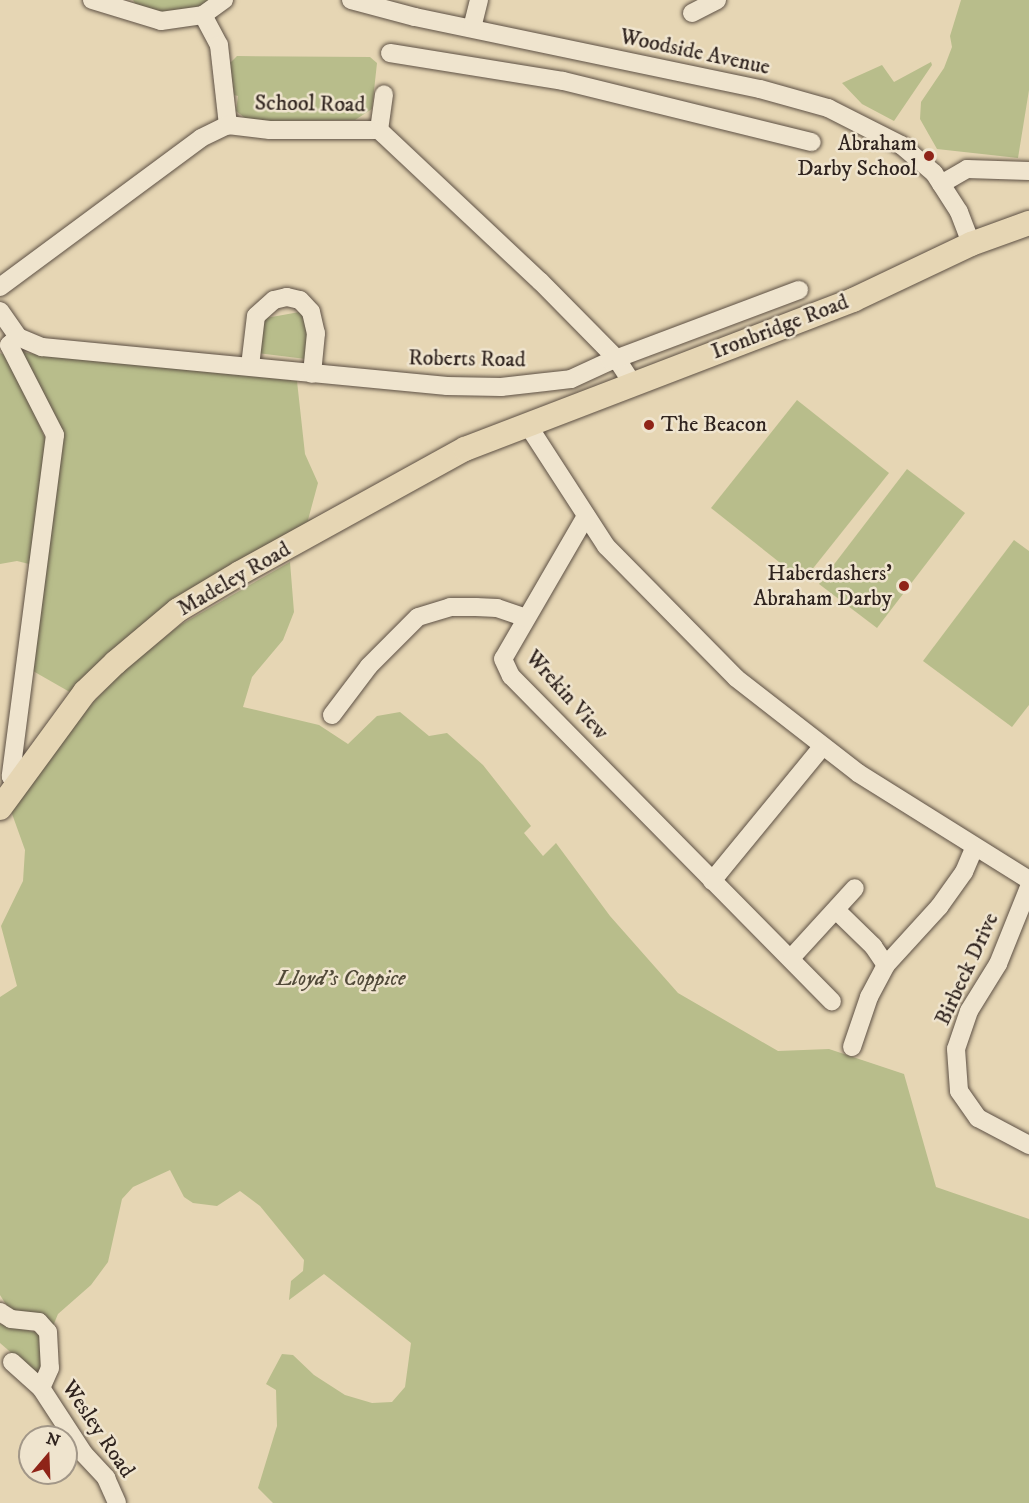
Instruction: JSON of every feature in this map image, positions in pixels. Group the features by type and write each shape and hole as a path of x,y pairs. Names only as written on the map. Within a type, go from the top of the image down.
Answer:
{"main road":[{"name":"Ironbridge Road","path":"529,427 632,383 853,300 971,244 1029,223"},
{"name":"Madeley Road","path":"0,808 85,692 178,610 465,449 529,427"}],"street":[{"path":"92,0 161,21 203,15 224,0"},
{"name":"Woodside Avenue","path":"351,0 760,89 828,108 901,145 934,173 959,212 971,244"},
{"path":"472,28 478,0"},
{"path":"692,13 717,0"},
{"path":"203,15 219,45 228,125"},
{"path":"562,81 568,49"},
{"path":"390,53 562,81 812,142"},
{"path":"379,130 384,94"},
{"name":"School Road","path":"0,287 201,138 228,125 270,130 379,130 540,281 616,358 632,383"},
{"path":"941,184 967,169 1029,171"},
{"path":"616,358 800,290"},
{"path":"250,366 256,316 274,300 287,297 300,300 311,312 316,333 312,374"},
{"path":"0,311 9,343 55,435 11,776 16,787"},
{"name":"Roberts Road","path":"9,343 312,374 501,387 571,379 616,358"},
{"path":"529,427 606,546 736,678 822,747 974,849 1029,880"},
{"name":"Wrekin View","path":"586,516 503,659 511,676 712,881 792,957 832,1001"},
{"path":"332,715 369,666 418,617 450,608 476,607 497,608 526,618"},
{"path":"712,881 822,747"},
{"path":"852,1047 869,997 886,965 939,907 964,872 974,849"},
{"name":"Birbeck Drive","path":"1029,887 998,964 969,1011 956,1049 959,1091 978,1118 1029,1145"},
{"path":"792,957 855,888"},
{"path":"836,910 873,946 886,965"},
{"name":"Wesley Road","path":"0,1312 11,1319 39,1323 48,1332 50,1368 41,1388 84,1454 106,1478 117,1503"},
{"path":"12,1362 41,1388"}],"green space":[{"path":"133,0 209,0 190,12 166,15 138,8"},
{"path":"961,0 1029,0 1029,90 1018,158 937,149 920,119 921,102 944,68 952,47 950,36"},
{"path":"237,56 370,57 377,63 372,109 355,120 249,121 236,111 238,96 234,95 230,63"},
{"path":"931,62 932,65 894,121 862,104 842,83 882,65 894,82"},
{"path":"305,311 309,318 306,359 257,353 261,324 266,318"},
{"path":"19,347 26,353 297,381 305,454 318,483 308,520 334,512 75,695 33,671 59,425"},
{"path":"0,353 9,357 49,447 33,565 17,561 0,564"},
{"path":"797,400 889,473 803,581 711,508"},
{"path":"907,469 965,513 877,628 819,584"},
{"path":"1014,540 1029,551 1029,705 1012,727 923,661"},
{"name":"Lloyd's Coppice","path":"290,562 294,612 283,640 252,677 243,707 319,725 348,744 377,716 400,712 429,736 447,733 483,765 531,826 524,833 543,856 556,843 610,916 678,993 778,1051 829,1049 904,1074 936,1187 1029,1219 1029,1503 273,1503 258,1488 277,1426 276,1390 266,1384 282,1354 293,1355 314,1375 345,1395 372,1403 392,1402 405,1387 411,1343 324,1274 289,1300 291,1281 303,1271 304,1260 260,1206 240,1191 217,1206 193,1203 184,1197 170,1170 133,1187 122,1199 108,1262 91,1285 58,1314 53,1326 10,1311 0,1295 0,997 17,986 1,926 23,881 25,850 11,811 81,715 126,668 180,625"},
{"path":"0,1324 43,1334 46,1349 38,1376 0,1343"}],"place":[{"name":"Abraham Darby School","path":"929,156"},
{"name":"The Beacon","path":"649,425"},
{"name":"Haberdashers' Abraham Darby","path":"904,586"}]}
